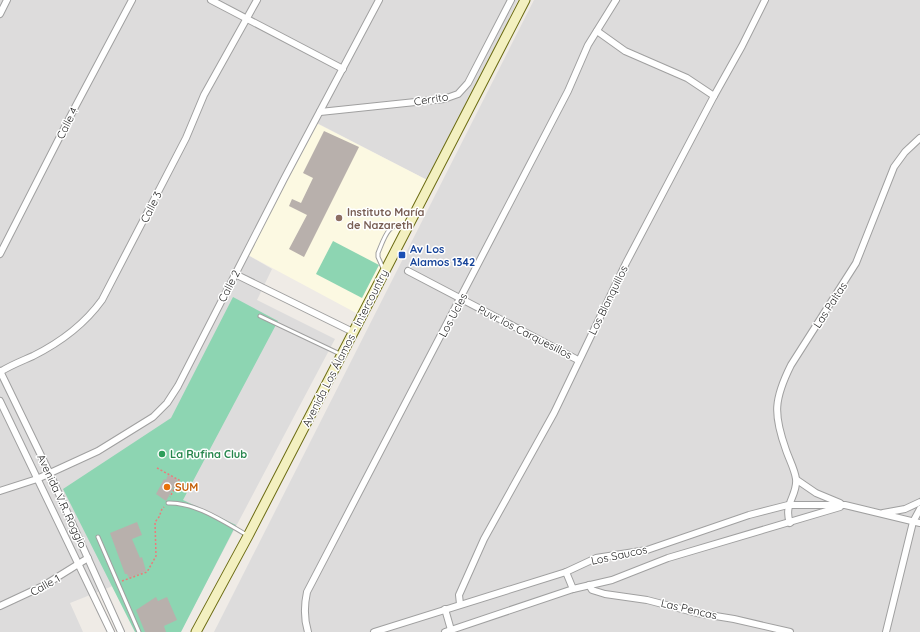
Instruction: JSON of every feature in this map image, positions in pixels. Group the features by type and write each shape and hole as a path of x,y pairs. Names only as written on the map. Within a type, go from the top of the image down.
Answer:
{"main road":[{"name":"Avenida Los Álamos - Intercountry","path":"196,632 248,536 525,0"}],"street":[{"path":"0,14 7,0"},
{"name":"Calle 4","path":"0,254 72,111 132,0"},
{"path":"211,0 343,69"},
{"name":"Calle 3","path":"0,371 45,350 66,337 88,320 102,300 186,138 204,96 257,0"},
{"name":"Calle 2","path":"0,490 50,474 98,451 161,409 178,386 379,0"},
{"name":"Cerrito","path":"320,112 444,99 458,94 464,89 472,75 510,0"},
{"name":"Los Ucles","path":"308,632 305,617 307,592 461,300 568,91 586,49 616,0"},
{"name":"Los Blanquillos","path":"460,604 459,595 461,589 484,539 554,413 578,360 765,0"},
{"path":"597,31 625,51 687,78 714,96"},
{"name":"Las Paltas","path":"797,480 779,432 776,410 784,380 791,365 856,263 894,167 902,156 920,138"},
{"name":"Puvr los Carquesillos","path":"408,271 578,360"},
{"path":"235,274 353,332"},
{"name":"Avenida V.R. Roggio","path":"0,371 50,474 122,632"},
{"name":"Avenida V.R. Roggio","path":"0,401 111,632"},
{"path":"790,523 787,514 788,505 797,480 816,493 845,505"},
{"path":"880,514 905,510 920,502"},
{"name":"Los Saucos","path":"374,632 566,572 596,558 640,552 749,515 788,505 845,505 920,523"},
{"name":"Los Saucos","path":"448,631 573,589 612,580 668,558 790,523 845,505"},
{"path":"886,632 913,522 920,509"},
{"name":"Calle 1","path":"0,606 31,593 78,566 88,558"},
{"path":"566,572 573,589"},
{"name":"Las Pencas","path":"589,585 592,590 605,594 640,599 697,613 734,619 790,632"},
{"path":"102,611 110,607"},
{"path":"445,609 448,631"}],"lane":[{"path":"384,271 378,257 378,253 390,228 399,223 408,226"},
{"path":"260,316 342,354"},
{"path":"168,503 175,502 196,508 248,536"},
{"path":"98,537 140,632"}],"path":[{"path":"117,582 147,572 156,556 155,522 159,518 162,509 168,503 179,480 157,468"}],"shaded area":[{"path":"0,0 518,0 431,182 317,123 248,255 272,269 257,300 335,339 185,623 158,568 70,603 83,632 0,632"},
{"path":"534,0 920,0 920,632 214,632"},
{"name":"Instituto María de Nazareth","path":"316,123 431,182 358,314 248,255"}],"green space":[{"path":"333,241 379,265 362,298 316,274"},
{"name":"La Rufina Club","path":"233,297 278,321 183,500 236,525 181,632 135,632 63,489 171,418"}],"building":[{"path":"324,131 359,147 304,257 289,249 307,215 289,206 292,199 301,203 313,178 303,173"},
{"name":"SUM","path":"168,475 178,480 166,501 156,494 164,479 166,480"},
{"path":"137,522 142,535 132,539 140,558 142,557 146,571 129,578 127,574 125,574 110,533"},
{"path":"156,597 158,601 167,597 177,620 164,626 166,632 145,632 136,610"}],"place":[{"name":"Instituto María de Nazareth","path":"339,218"},
{"name":"Av Los Alamos 1342","path":"402,255"},
{"name":"La Rufina Club","path":"162,454"},
{"name":"SUM","path":"167,487"}]}
